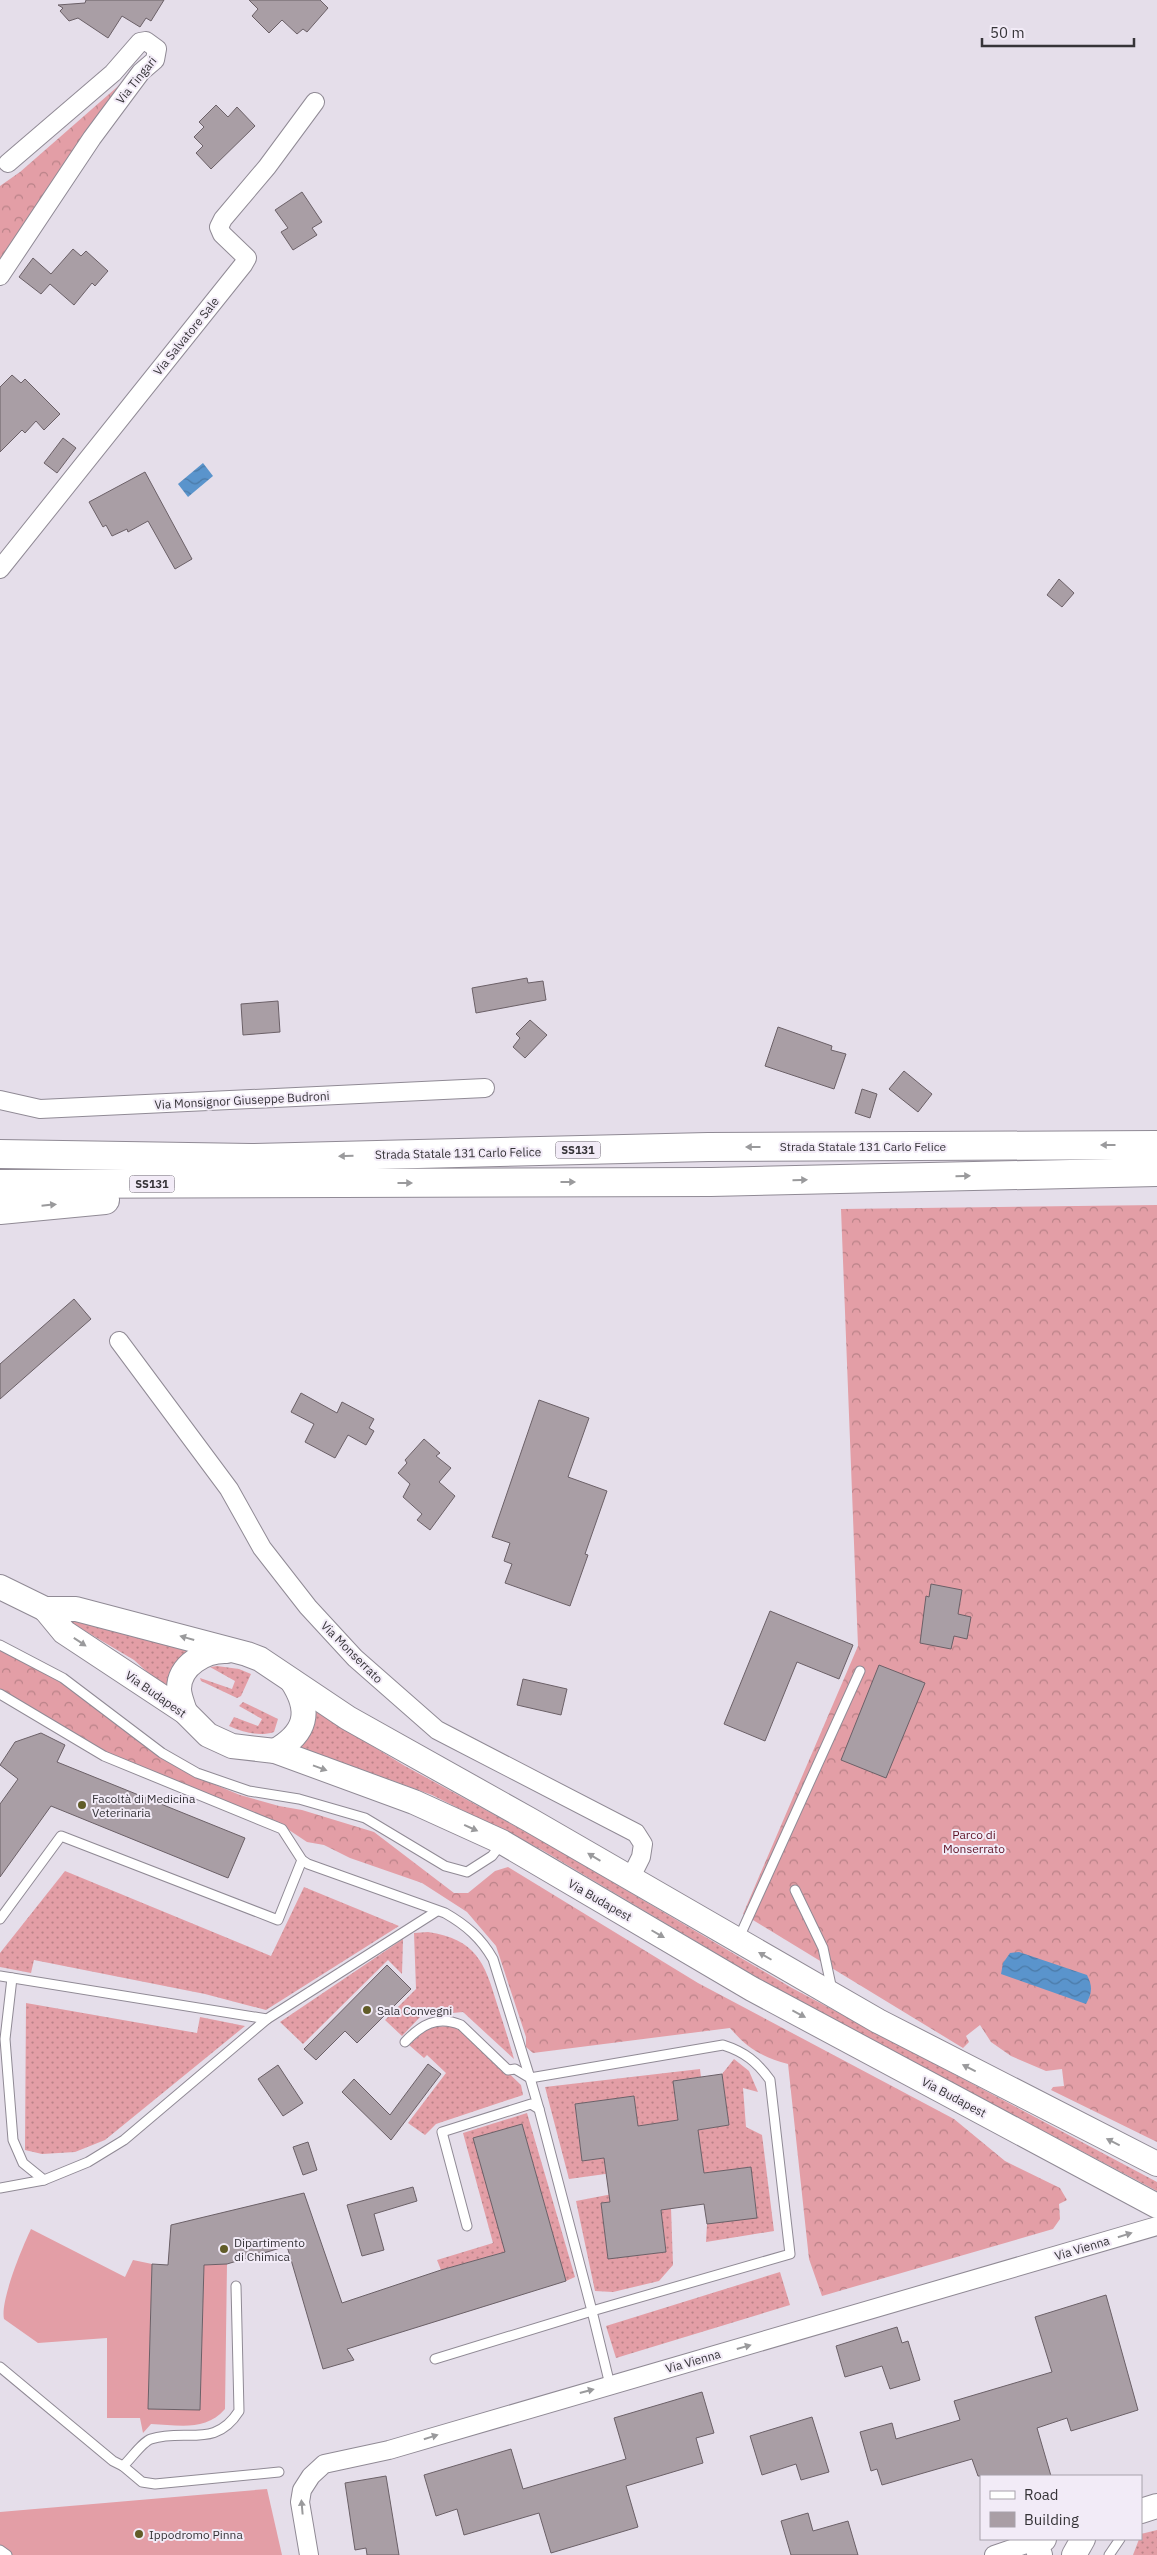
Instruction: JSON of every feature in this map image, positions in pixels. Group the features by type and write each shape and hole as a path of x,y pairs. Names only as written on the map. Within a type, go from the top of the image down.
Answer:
{"highway":[{"path":"0,1138 251,1158"},
{"name":"Strada Statale 131 Carlo Felice","path":"0,1154 251,1158 708,1147 1157,1145"},
{"name":"SS131","path":"0,1184 711,1182 1157,1172"},
{"path":"0,1210 304,1183"}],"main road":[{"name":"Via Budapest","path":"0,1587 45,1609 64,1632 185,1712 208,1735 226,1744 249,1750 275,1751 414,1802 502,1842 752,1989 1157,2206"},
{"name":"Via Budapest","path":"45,1609 76,1609 260,1659 348,1718 530,1820 878,2021 1157,2164"},
{"path":"185,1712 178,1690 184,1672 196,1659 208,1653 234,1652"},
{"path":"275,1751 289,1743 300,1731 304,1708 302,1696 292,1681"},
{"path":"1142,2511 1157,2506"},
{"path":"1074,2555 1082,2540"}],"street":[{"name":"Via Tingari","path":"0,276 92,138 141,72 155,60 157,49 146,41 140,42 113,73 8,163"},
{"name":"Via Salvatore Sale","path":"0,569 243,265 246,258 222,234 219,227 223,219 267,167 315,102"},
{"name":"Via Monsignor Giuseppe Budroni","path":"0,1100 40,1109 485,1088"},
{"name":"Via Monserrato","path":"119,1341 229,1489 262,1548 308,1607 355,1658 438,1730 636,1833 643,1844 642,1857 630,1879"},
{"name":"Via Vienna","path":"308,2555 300,2502 302,2490 311,2476 324,2464 389,2450 1157,2226"},
{"path":"994,2555 1040,2545"}],"lane":[{"path":"0,1645 63,1678 162,1753 197,1773 249,1791 299,1799 364,1818 445,1866 467,1872 492,1856 502,1842"},
{"path":"738,1940 860,1671"},
{"path":"0,1694 104,1756 282,1829 302,1860 460,1921 482,1941 493,1959 539,2109 610,2385"},
{"path":"0,1919 61,1836 278,1920 302,1860"},
{"path":"795,1890 823,1948 832,1994"},
{"path":"0,2188 44,2180 88,2162 124,2140 267,2019 437,1911"},
{"path":"0,1976 267,2019"},
{"path":"12,1978 5,2039 13,2140 23,2163 44,2180"},
{"path":"405,2042 419,2027 426,2023 454,2022 461,2025 508,2070 516,2069 530,2078 723,2046 748,2056 770,2080 790,2254 435,2359"},
{"path":"467,2226 442,2132 531,2104 539,2109"},
{"path":"123,2466 150,2439 218,2432 230,2424 239,2411 236,2286"},
{"path":"0,2367 113,2461 123,2466 142,2482 154,2484 278,2472"},
{"path":"1109,2555 1119,2540"},
{"path":"0,2550 7,2555"}],"green space":[{"path":"124,81 0,262 0,186 20,172"},
{"name":"Parco di Monserrato","path":"1157,1205 1157,2142 1051,2090 1053,2087 1064,2086 1062,2069 1046,2071 1011,2056 991,2042 980,2025 966,2036 969,2042 963,2048 743,1914 858,1646 841,1209"},
{"path":"70,1618 187,1651 177,1665 169,1692 134,1660 70,1622"},
{"path":"0,1649 69,1687 164,1760 199,1778 240,1795 279,1806 302,1810 374,1832 454,1893 468,1893 495,1871 508,1867 698,1983 954,2119 1005,2161 1060,2188 1067,2200 1059,2204 1060,2219 1053,2229 822,2296 809,2259 788,2064 756,2051 730,2028 533,2053 526,2047 526,2037 496,1946 467,1912 422,1883 350,1858 324,1845 307,1842 283,1826 106,1754 0,1692"},
{"path":"210,1667 239,1669 251,1674 241,1696 237,1698 201,1681 200,1678 232,1689 235,1681"},
{"path":"243,1702 278,1719 274,1732 263,1734 251,1733 229,1726 234,1717 258,1726 262,1719 239,1706"},
{"path":"312,1709 405,1766 546,1843 792,1988 1157,2182 1157,2191 788,1996 542,1850 432,1795 296,1746"},
{"path":"65,1871 271,1956 304,1887 399,1926 266,2010 205,1994 34,1960 31,1973 0,1967 0,1953"},
{"path":"428,1932 457,1940 468,1947 483,1965 514,2059 463,2012 421,2016 402,2036 385,2020 416,1989 414,1933"},
{"path":"403,1939 402,1974 388,1960 303,2044 280,2022"},
{"path":"26,2003 197,2033 200,2017 245,2026 105,2140 75,2152 42,2154 25,2150"},
{"path":"429,2027 461,2027 521,2085 523,2095 436,2124 425,2135 408,2123 446,2073 427,2055 424,2058 409,2045"},
{"path":"734,2059 749,2071 758,2092 743,2088 746,2127 762,2135 774,2231 706,2242 707,2224 757,2217 751,2167 704,2173 698,2130 729,2125 722,2074"},
{"path":"700,2069 701,2077 673,2081 678,2120 638,2126 634,2096 575,2104 582,2161 625,2155 627,2171 569,2179 545,2087"},
{"path":"527,2113 575,2277 566,2281 522,2124 505,2252 441,2270 437,2260 493,2243 463,2133"},
{"path":"628,2191 630,2199 601,2203 608,2258 666,2252 661,2209 671,2208 673,2265 659,2281 613,2292 595,2291 576,2201"},
{"path":"31,2229 125,2277 133,2260 152,2264 148,2409 200,2410 204,2265 227,2264 225,2409 209,2421 200,2424 181,2426 151,2424 143,2433 140,2418 107,2418 107,2338 38,2343 4,2319 8,2288"},
{"path":"780,2272 790,2305 616,2358 606,2326"},
{"name":"Ippodromo Pinna","path":"267,2489 282,2555 0,2555 0,2512"},
{"path":"1157,2530 1157,2555 1133,2555 1139,2540 1142,2540 1142,2534"}],"water":[{"path":"203,463 213,476 188,497 178,484"},
{"path":"1019,1952 1087,1975 1091,1990 1086,2004 1001,1974 1003,1963 1010,1953"}],"building":[{"path":"86,0 164,0 151,21 146,18 140,27 122,16 108,38 78,18 69,21 60,11 63,8 58,5 85,3"},
{"path":"249,0 320,0 328,8 307,32 303,29 297,34 282,20 269,33 252,16 258,9"},
{"path":"216,105 228,117 237,107 255,126 211,169 196,153 203,146 194,137 204,127 199,122"},
{"path":"302,192 322,222 312,228 317,235 293,250 281,232 288,228 275,210"},
{"path":"73,249 81,256 86,251 108,271 95,286 92,283 74,305 50,284 41,294 19,277 33,258 51,274"},
{"path":"12,375 21,383 25,379 60,414 44,430 36,421 25,433 22,430 0,452 0,387"},
{"path":"63,438 76,448 57,473 44,463"},
{"path":"145,472 192,559 175,569 148,521 128,532 127,529 112,536 106,525 103,527 89,502"},
{"path":"1059,579 1074,593 1062,607 1047,595"},
{"path":"527,978 528,983 543,981 546,1000 476,1013 472,988"},
{"path":"278,1001 280,1032 243,1035 241,1004"},
{"path":"530,1020 547,1035 525,1058 513,1047 520,1038 516,1034"},
{"path":"778,1027 832,1046 831,1050 846,1054 834,1089 765,1066"},
{"path":"904,1071 932,1094 918,1112 889,1089"},
{"path":"862,1089 877,1094 870,1118 855,1113"},
{"path":"74,1299 91,1319 0,1399 0,1364"},
{"path":"301,1393 337,1413 342,1402 374,1419 369,1428 374,1431 366,1445 348,1435 335,1458 305,1442 314,1424 291,1412"},
{"path":"539,1400 589,1418 568,1477 607,1491 585,1554 588,1555 570,1606 505,1583 512,1564 504,1561 510,1543 492,1537"},
{"path":"424,1439 440,1453 436,1456 451,1468 439,1482 455,1496 430,1530 417,1520 422,1514 403,1497 410,1484 398,1473 407,1463 405,1460"},
{"path":"931,1584 962,1590 958,1614 971,1617 967,1639 954,1636 951,1649 920,1643 926,1596 929,1597"},
{"path":"770,1611 853,1645 839,1679 797,1662 765,1741 724,1724"},
{"path":"879,1665 925,1683 886,1778 841,1760"},
{"path":"523,1679 567,1689 561,1715 517,1705"},
{"name":"Facoltà di Medicina Veterinaria","path":"41,1733 65,1745 57,1762 245,1838 228,1878 51,1806 0,1877 0,1804 18,1779 0,1765 15,1742"},
{"name":"Sala Convegni","path":"387,1965 411,1989 357,2043 345,2031 316,2060 304,2049"},
{"path":"428,2064 441,2074 391,2140 342,2092 354,2079 390,2115"},
{"path":"278,2065 303,2103 283,2116 258,2079"},
{"path":"722,2074 729,2125 698,2130 704,2173 751,2167 757,2218 707,2224 704,2204 661,2210 666,2252 608,2259 601,2203 610,2202 604,2158 582,2161 575,2104 634,2096 638,2126 678,2120 673,2081"},
{"name":"Dipartimento di Chimica","path":"522,2124 566,2281 347,2349 354,2360 323,2369 287,2246 227,2264 204,2265 200,2410 148,2409 152,2264 168,2265 171,2225 304,2193 342,2303 441,2270 505,2252 473,2138"},
{"path":"308,2142 317,2170 303,2175 293,2147"},
{"path":"413,2187 417,2201 374,2214 384,2250 362,2256 347,2205"},
{"path":"1106,2295 1138,2410 1071,2431 1067,2418 1037,2428 1051,2475 978,2476 972,2459 882,2485 877,2469 871,2471 860,2432 892,2423 896,2439 960,2420 954,2401 1052,2372 1035,2317"},
{"path":"897,2327 902,2343 908,2341 920,2380 890,2389 882,2366 845,2377 836,2346"},
{"path":"702,2392 714,2433 696,2438 703,2463 626,2486 638,2527 551,2553 539,2513 464,2535 457,2509 436,2516 424,2475 511,2449 523,2489 626,2459 614,2418"},
{"path":"812,2417 829,2472 801,2480 796,2464 762,2475 750,2436"},
{"path":"386,2476 399,2555 367,2555 366,2548 355,2550 345,2483"},
{"path":"808,2513 813,2531 848,2521 858,2555 791,2555 781,2521"}],"place":[{"name":"Facoltà di Medicina Veterinaria","path":"82,1805"},
{"name":"Sala Convegni","path":"367,2010"},
{"name":"Dipartimento di Chimica","path":"224,2249"},
{"name":"Ippodromo Pinna","path":"139,2534"}]}
